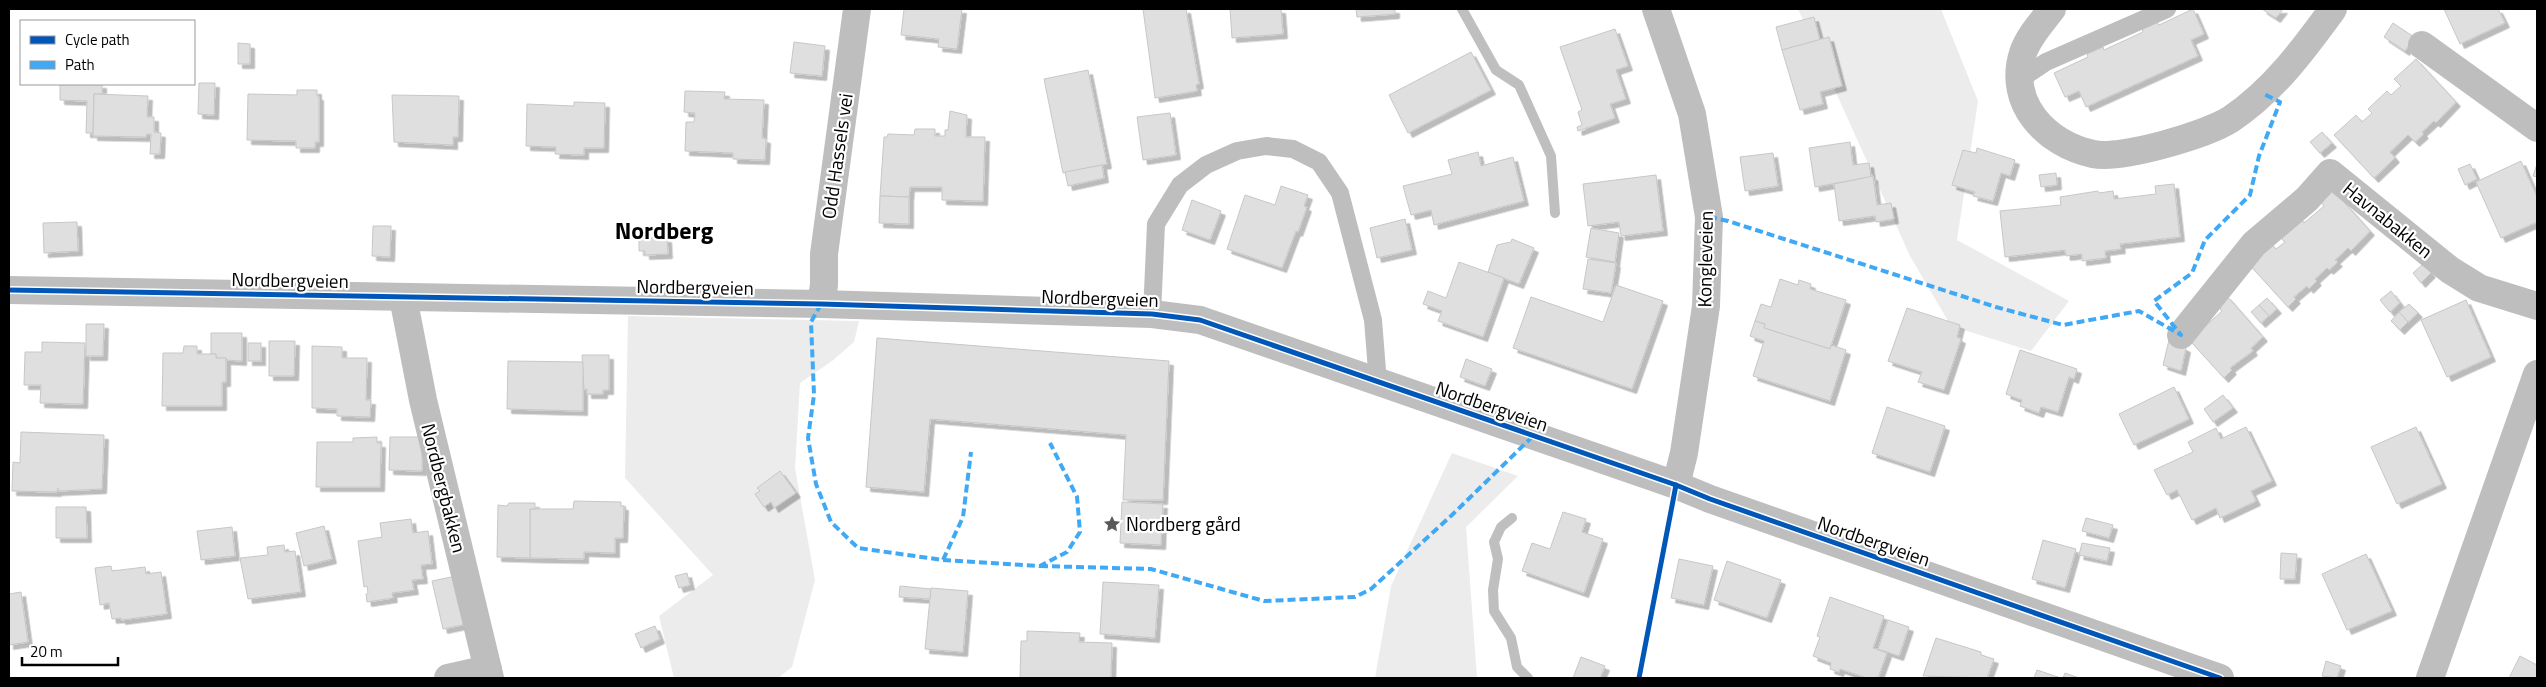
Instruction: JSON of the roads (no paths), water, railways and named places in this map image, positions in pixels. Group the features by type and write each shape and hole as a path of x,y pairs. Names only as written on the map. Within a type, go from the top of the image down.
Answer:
{"street":[{"name":"Odd Hassels vei","path":"821,304 824,285 824,254 857,9"},
{"name":"Kongleveien","path":"1656,9 1692,114 1709,217 1706,306 1684,453 1676,485"},
{"path":"2052,9 2033,34 2023,53 2019,80 2025,107 2037,123 2058,142 2094,155 2150,150 2229,120 2264,94 2309,42 2333,9"},
{"path":"2422,45 2537,128"},
{"name":"Havnabakken","path":"2181,335 2254,244 2307,199 2330,173 2450,270 2478,288 2537,306"},
{"name":"Nordbergveien","path":"9,290 821,304 1152,314 1200,320 1238,331 1378,383 1676,485 1710,499 2220,678"},
{"name":"Nordbergbakken","path":"403,297 423,400 489,674"},
{"path":"2430,678 2537,374"},
{"path":"448,678 489,674"}],"lane":[{"path":"2019,80 2046,62 2167,9"},
{"path":"1152,314 1156,224 1180,185 1206,165 1237,151 1266,146 1293,149 1319,162 1340,193 1373,320 1378,383"}],"waterway":[{"path":"1462,9 1496,70 1519,85 1551,156 1555,213"},
{"path":"1512,518 1501,527 1494,542 1498,559 1493,590 1494,611 1511,638 1517,667 1528,678"}],"place":[{"name":"Nordberg gård","path":"1112,524"}],"district":[{"name":"Nordberg","path":"664,231"}]}
